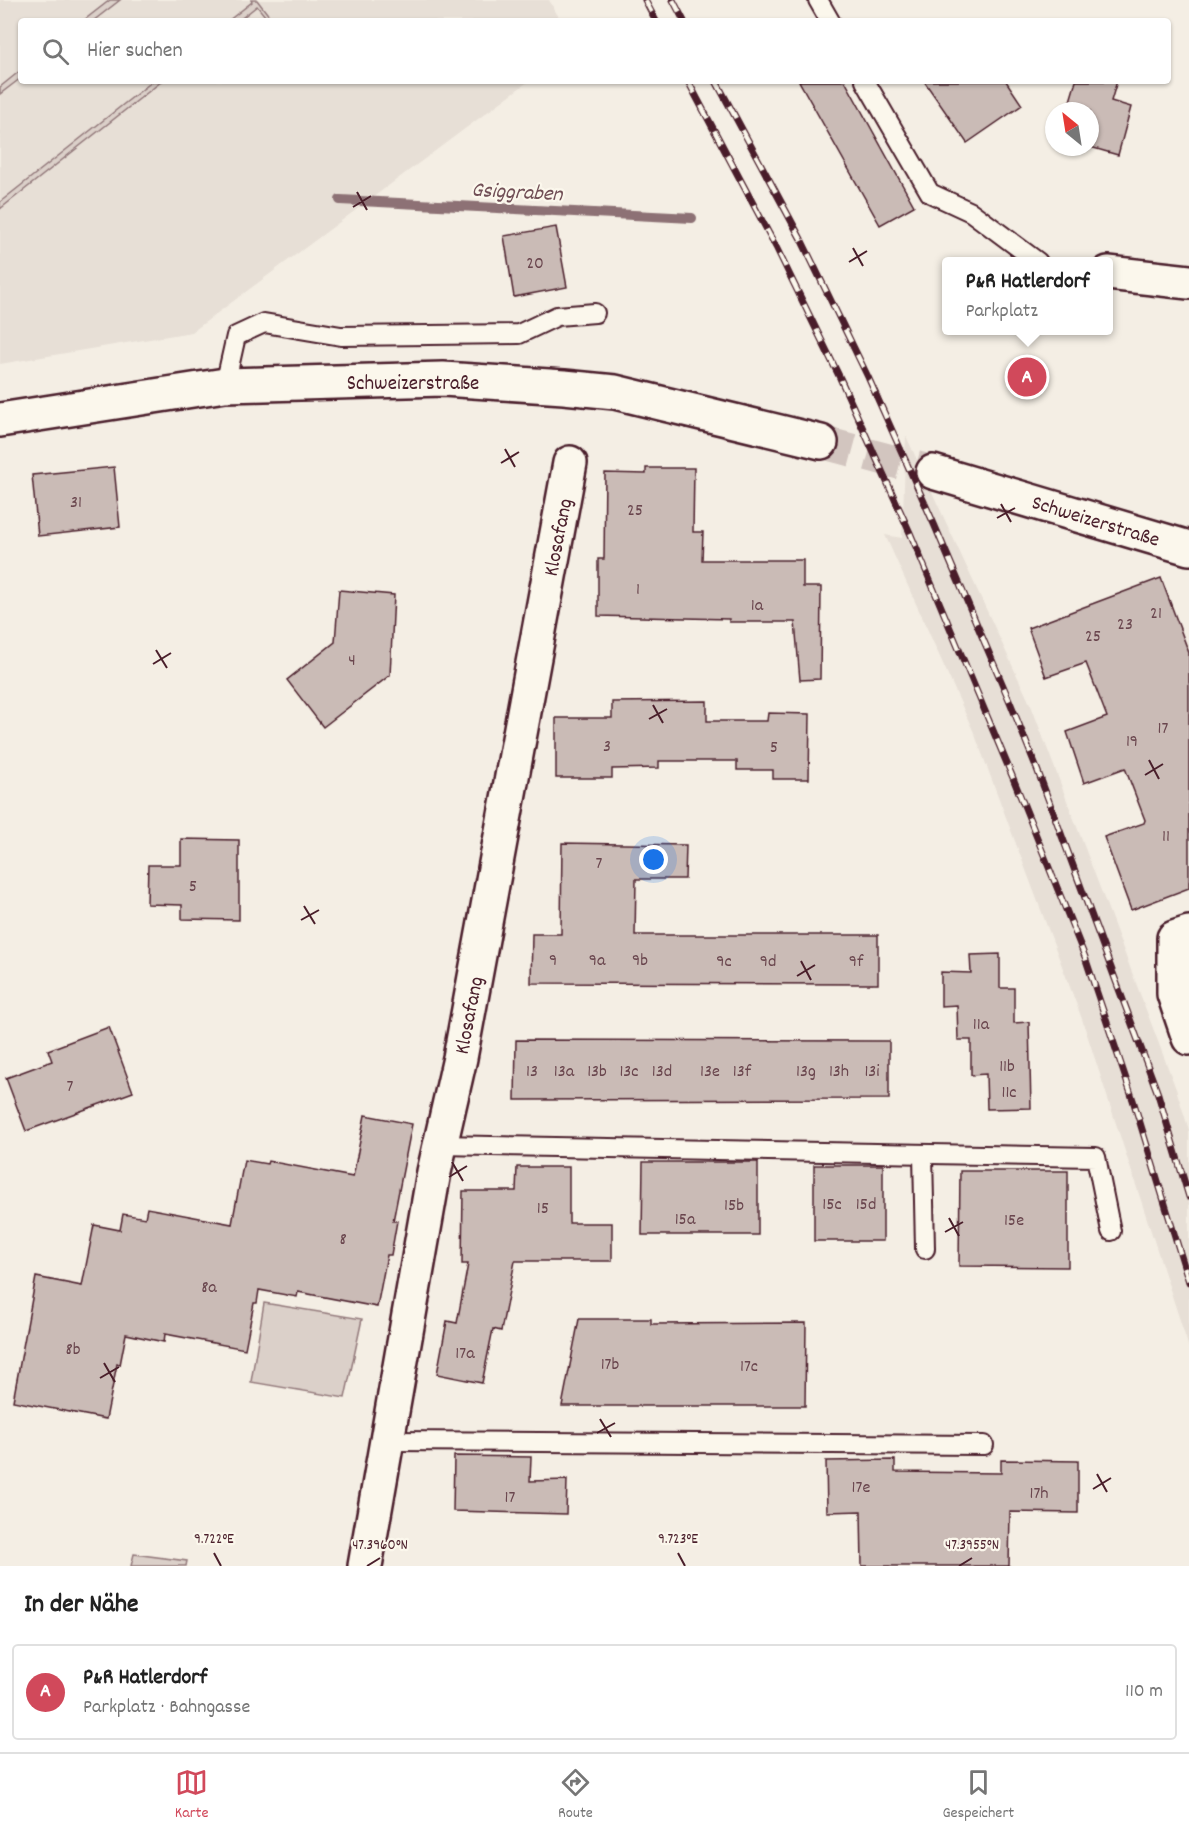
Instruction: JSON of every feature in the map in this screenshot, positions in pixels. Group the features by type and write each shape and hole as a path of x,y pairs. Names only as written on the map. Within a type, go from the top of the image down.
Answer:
{"street":[{"path":"1113,273 1188,280"},
{"name":"Schweizerstraße","path":"0,420 225,385 443,379 615,392 822,442"},
{"name":"Klosafang","path":"365,1566 440,1145 460,1058 570,463"},
{"name":"Schweizerstraße","path":"933,472 1189,548"},
{"path":"1189,933 1174,938 1174,994 1189,1038"}],"lane":[{"path":"818,0 829,18"},
{"path":"867,84 930,193 971,212 1033,257"},
{"path":"225,385 236,336 264,323 341,336 519,334 557,316 595,313"},
{"path":"440,1145 1096,1157 1111,1232"},
{"path":"923,1154 925,1249"},
{"path":"387,1441 984,1444"}],"shaded area":[{"path":"0,0 549,0 559,18 18,18 18,84 525,84 192,332 0,364"},
{"path":"110,0 120,0 97,18 87,18"},
{"path":"251,0 257,0 271,18 267,18 257,6 242,18 232,18 252,2"},
{"path":"18,72 18,80 0,94 0,87"},
{"path":"149,84 158,84 0,209 0,202"},
{"path":"906,436 1032,708 1176,1089 1189,1130 1189,1348 1082,1019 975,735 885,535 902,538"},
{"path":"264,1303 362,1319 345,1398 251,1382"},
{"path":"134,1554 187,1561 186,1566 131,1566"}],"building":[{"path":"801,84 847,84 914,206 880,225"},
{"path":"926,84 1008,84 1022,105 967,143"},
{"path":"1075,84 1116,84 1111,101 1131,107 1118,155 1099,150 1099,102 1070,102"},
{"path":"556,227 567,287 514,297 504,236"},
{"path":"114,467 120,527 38,536 32,475"},
{"path":"646,468 694,468 693,532 703,532 702,560 803,560 803,587 821,587 820,679 800,680 795,622 729,622 729,619 598,616 598,559 604,559 605,473 646,474"},
{"path":"1161,578 1189,653 1189,888 1131,910 1104,837 1144,823 1145,820 1125,768 1084,783 1067,732 1107,717 1086,663 1046,677 1028,628"},
{"path":"339,590 394,595 390,675 323,727 287,680 335,642"},
{"path":"707,701 707,721 767,721 768,713 810,714 809,779 773,779 773,770 737,770 737,761 659,761 659,768 612,769 612,778 556,778 556,718 612,718 612,702"},
{"path":"181,839 239,840 239,920 182,919 182,905 147,904 148,865 181,865"},
{"path":"562,843 686,845 685,879 636,879 635,935 878,935 878,984 531,983 532,934 561,934"},
{"path":"1000,954 1000,988 1014,988 1014,1023 1029,1022 1031,1108 987,1109 986,1074 971,1075 971,1040 958,1040 957,1005 941,1006 941,972 971,973 970,955"},
{"path":"109,1027 133,1092 26,1131 6,1078 52,1061 48,1050"},
{"path":"516,1040 889,1041 889,1099 515,1100"},
{"path":"365,1115 412,1124 393,1221 397,1221 391,1255 387,1255 377,1307 298,1292 297,1297 259,1290 257,1303 254,1303 245,1349 165,1334 164,1342 126,1334 120,1365 117,1364 106,1419 13,1401 36,1277 82,1286 94,1225 120,1230 123,1214 145,1218 147,1208 232,1224 244,1160 267,1164 268,1161 353,1177"},
{"path":"643,1162 758,1162 758,1235 642,1235"},
{"path":"814,1165 883,1165 883,1241 814,1241"},
{"path":"517,1167 569,1167 569,1223 612,1223 612,1261 515,1261 501,1331 493,1329 482,1383 437,1374 447,1321 457,1323 468,1264 462,1264 463,1191 516,1191"},
{"path":"960,1171 1068,1171 1068,1267 959,1266"},
{"path":"579,1319 651,1319 651,1324 806,1323 805,1406 562,1406"},
{"path":"454,1456 531,1457 530,1481 567,1480 566,1514 453,1511"},
{"path":"895,1460 895,1472 1001,1473 1001,1460 1078,1461 1078,1513 1010,1512 1009,1566 862,1566 861,1511 827,1512 826,1461"}],"waterway":[{"name":"Gsiggraben","path":"340,200 692,218"}],"tunnel":[{"path":"821,442 933,472"}],"railway":[{"path":"645,0 654,18"},
{"path":"673,0 682,18"},
{"path":"690,84 776,247 840,378 911,535 1013,778 1085,957 1133,1100 1189,1282"},
{"path":"718,84 801,239 868,377 1010,702 1158,1094 1189,1197"}],"place":[{"name":"P&R Hatlerdorf","path":"1027,377"}]}
